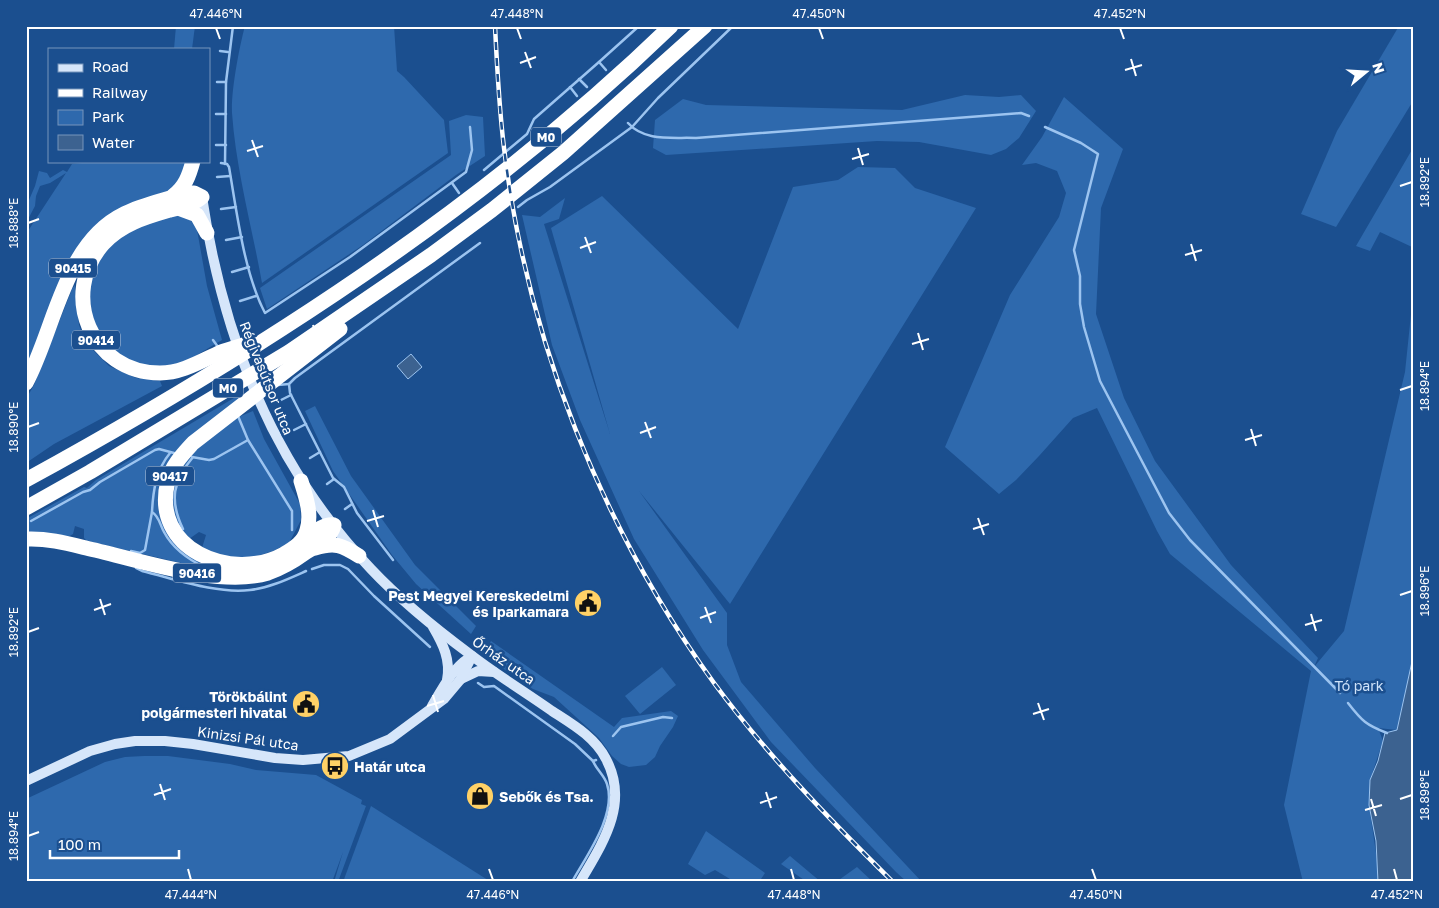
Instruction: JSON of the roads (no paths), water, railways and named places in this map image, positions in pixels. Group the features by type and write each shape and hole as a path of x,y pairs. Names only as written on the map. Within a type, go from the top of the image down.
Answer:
{"highway":[{"name":"M0","path":"26,480 204,377 266,338 413,239 491,181 567,120 671,26"},
{"name":"M0","path":"26,508 90,472 289,352 364,302 492,210 563,153 704,26"},
{"name":"90415","path":"174,203 187,182 193,162"},
{"name":"90415","path":"26,383 70,275 80,254 90,241 110,222 124,214 174,203 190,192 202,197"},
{"name":"90414","path":"174,203 113,234 96,252 84,282 82,296 84,311 94,338 113,358 125,366 161,373 180,370 222,352 266,338"},
{"path":"174,203 197,215 207,233"},
{"name":"90417","path":"308,545 262,563 250,565 223,564 200,555 183,542 175,531 166,503 168,481 180,457 193,443 216,423 354,319 364,302"},
{"path":"302,481 308,517 308,545"},
{"name":"90416","path":"26,539 61,542 153,564 223,577 241,577 268,573 282,567 308,545 328,536 334,525"},
{"name":"90416","path":"308,545 333,544 348,549 359,556"}],"street":[{"name":"Régivasútsor utca","path":"202,197 216,275 227,316 244,365 280,446 302,481 334,525"},
{"name":"Őrház utca","path":"334,525 359,556 432,624 472,656 582,732 603,754 612,775 615,790 614,813 607,835 580,882"},
{"path":"432,624 446,654 449,668 447,681"},
{"name":"Kinizsi Pál utca","path":"26,781 90,751 135,741 165,741 193,744 275,758 303,760 349,756 390,739 417,721 444,699 460,680 472,656"},
{"name":"Kinizsi Pál utca","path":"430,709 447,681 462,663 472,656"},
{"path":"460,680 478,671 496,673"}],"water":[{"path":"411,354 422,367 408,379 397,366"},
{"path":"1413,657 1413,882 1378,882 1376,841 1369,805 1370,780 1378,761 1385,733 1397,730"}],"waterway":[{"path":"225,164 226,82 233,26"},
{"path":"484,170 527,134 534,119 639,26"},
{"path":"518,207 550,187 632,127 658,98 733,26"},
{"path":"220,51 228,52"},
{"path":"599,62 606,70"},
{"path":"579,79 587,87"},
{"path":"217,82 226,82"},
{"path":"570,87 577,96"},
{"path":"628,123 642,133 651,136 696,138 1021,113 1029,116"},
{"path":"216,114 226,114"},
{"path":"221,163 227,164 229,167 246,261 265,313 350,257 466,172 472,150 470,127"},
{"path":"1045,127 1081,143 1098,154 1074,250 1080,276 1080,304 1084,327 1100,381 1169,513 1190,540 1340,693"},
{"path":"216,145 226,145"},
{"path":"217,177 230,176"},
{"path":"452,183 459,193"},
{"path":"221,209 236,207"},
{"path":"226,240 242,237"},
{"path":"393,560 357,513 344,487 333,478 290,393 289,384 480,243"},
{"path":"232,272 249,267"},
{"path":"240,301 256,296"},
{"path":"213,340 218,347"},
{"path":"278,385 289,384"},
{"path":"279,401 291,395"},
{"path":"238,416 248,440 292,511 292,530"},
{"path":"294,430 306,424"},
{"path":"192,457 214,459 248,440"},
{"path":"31,521 90,490 100,482 155,450 159,449 174,453"},
{"path":"310,458 320,452"},
{"path":"170,453 158,474 153,496 152,512 158,518 168,538 177,549 206,568"},
{"path":"183,529 176,509 175,491 181,474 193,457"},
{"path":"327,484 334,479"},
{"path":"345,509 352,504"},
{"path":"131,551 140,553 145,550 152,512"},
{"path":"312,569 324,565 340,565 348,569 374,596 430,647"},
{"path":"136,568 196,585 237,591 250,590 278,583 306,571"},
{"path":"478,683 484,687 494,686 575,744 593,761 596,760"},
{"path":"1348,703 1365,722 1387,733"},
{"path":"613,736 621,727 663,717 672,718"},
{"path":"573,880 593,847 608,808 607,784 593,761"}],"railway":[{"path":"495,26 499,102 504,148 515,219 531,290 551,360 575,429 604,496 637,560 673,623 734,710 799,786 893,882"}],"place":[{"name":"Pest Megyei Kereskedelmi és Iparkamara","path":"588,603"},
{"name":"Törökbálint polgármesteri hivatal","path":"306,704"},
{"name":"Határ utca","path":"335,766"},
{"name":"Sebők és Tsa.","path":"480,796"}],"park label":[{"name":"Tó park","path":"1359,685"}]}
